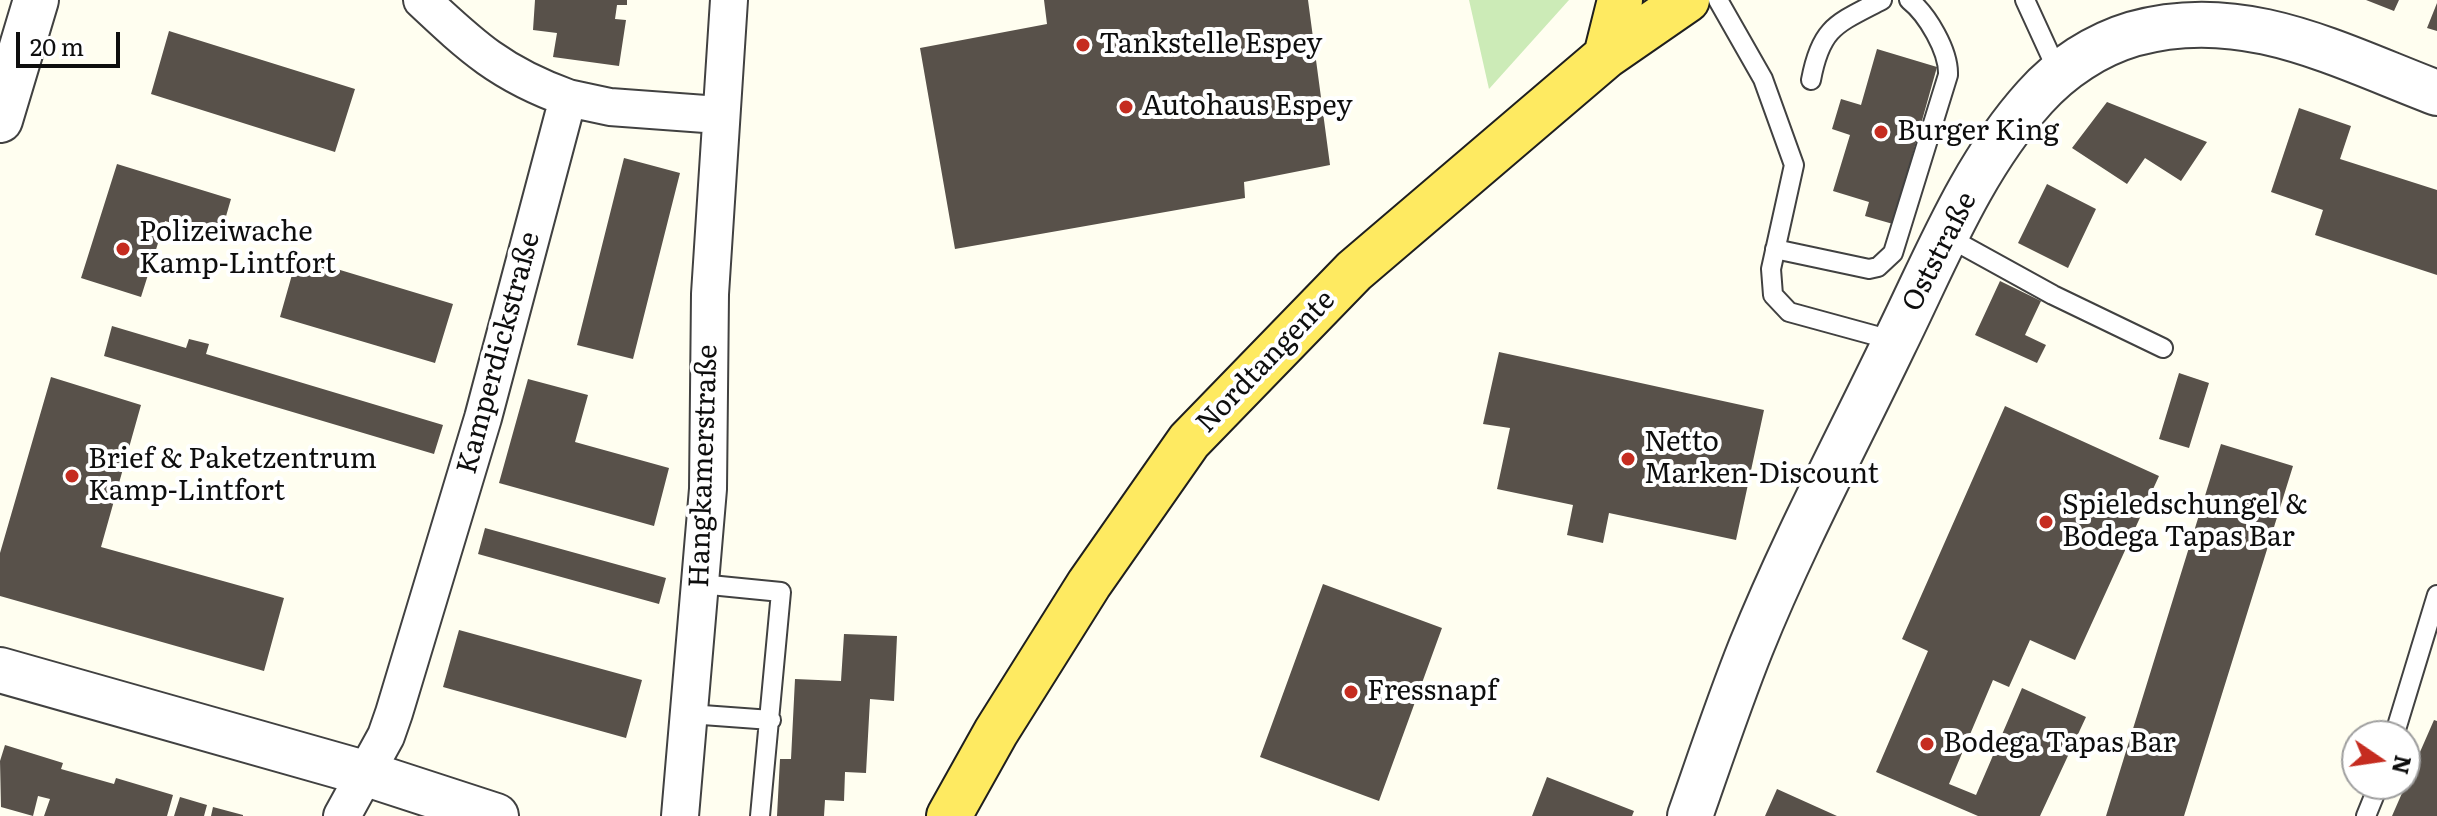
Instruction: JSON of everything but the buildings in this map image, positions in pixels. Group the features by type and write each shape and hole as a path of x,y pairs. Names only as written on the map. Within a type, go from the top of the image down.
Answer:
{"main road":[{"path":"1606,56 1620,0"},
{"name":"Nordtangente","path":"949,816 996,732 1089,584 1189,441 1354,271 1606,56 1687,0"}],"street":[{"path":"0,120 36,0"},
{"path":"422,0 476,52 507,72 568,98 610,107 719,115"},
{"name":"Hangkamerstraße","path":"680,816 708,489 710,294 719,115 729,0"},
{"name":"Oststraße","path":"1690,816 1752,645 1792,552 1946,236 1986,161 2020,115 2059,74 2100,48 2132,34 2211,23 2277,32 2437,93"},
{"name":"Kamperdickstraße","path":"342,816 386,736 398,699 483,418 568,98"},
{"path":"0,670 364,773 496,816"}],"lane":[{"path":"1718,0 1763,79 1794,165 1770,283 1780,305 1789,312 1896,341"},
{"path":"1811,80 1821,39 1828,31 1882,0"},
{"path":"1775,249 1869,269 1878,267 1893,253 1948,75 1945,56 1920,9 1909,0"},
{"path":"2032,2 2059,74"},
{"path":"1946,236 2053,295 2163,348"},
{"path":"700,584 781,592 760,816"},
{"path":"2399,720 2437,595"},
{"path":"689,714 771,720"}],"green space":[{"path":"1469,0 1569,0 1489,89"}],"place":[{"name":"Tankstelle Espey","path":"1083,45"},
{"name":"Autohaus Espey","path":"1126,107"},
{"name":"Burger King","path":"1881,132"},
{"name":"Polizeiwache Kamp-Lintfort","path":"123,249"},
{"name":"Netto Marken-Discount","path":"1628,459"},
{"name":"Brief & Paketzentrum Kamp-Lintfort","path":"72,476"},
{"name":"Spieledschungel & Bodega Tapas Bar","path":"2046,522"},
{"name":"Fressnapf","path":"1351,692"},
{"name":"Bodega Tapas Bar","path":"1927,744"}]}
